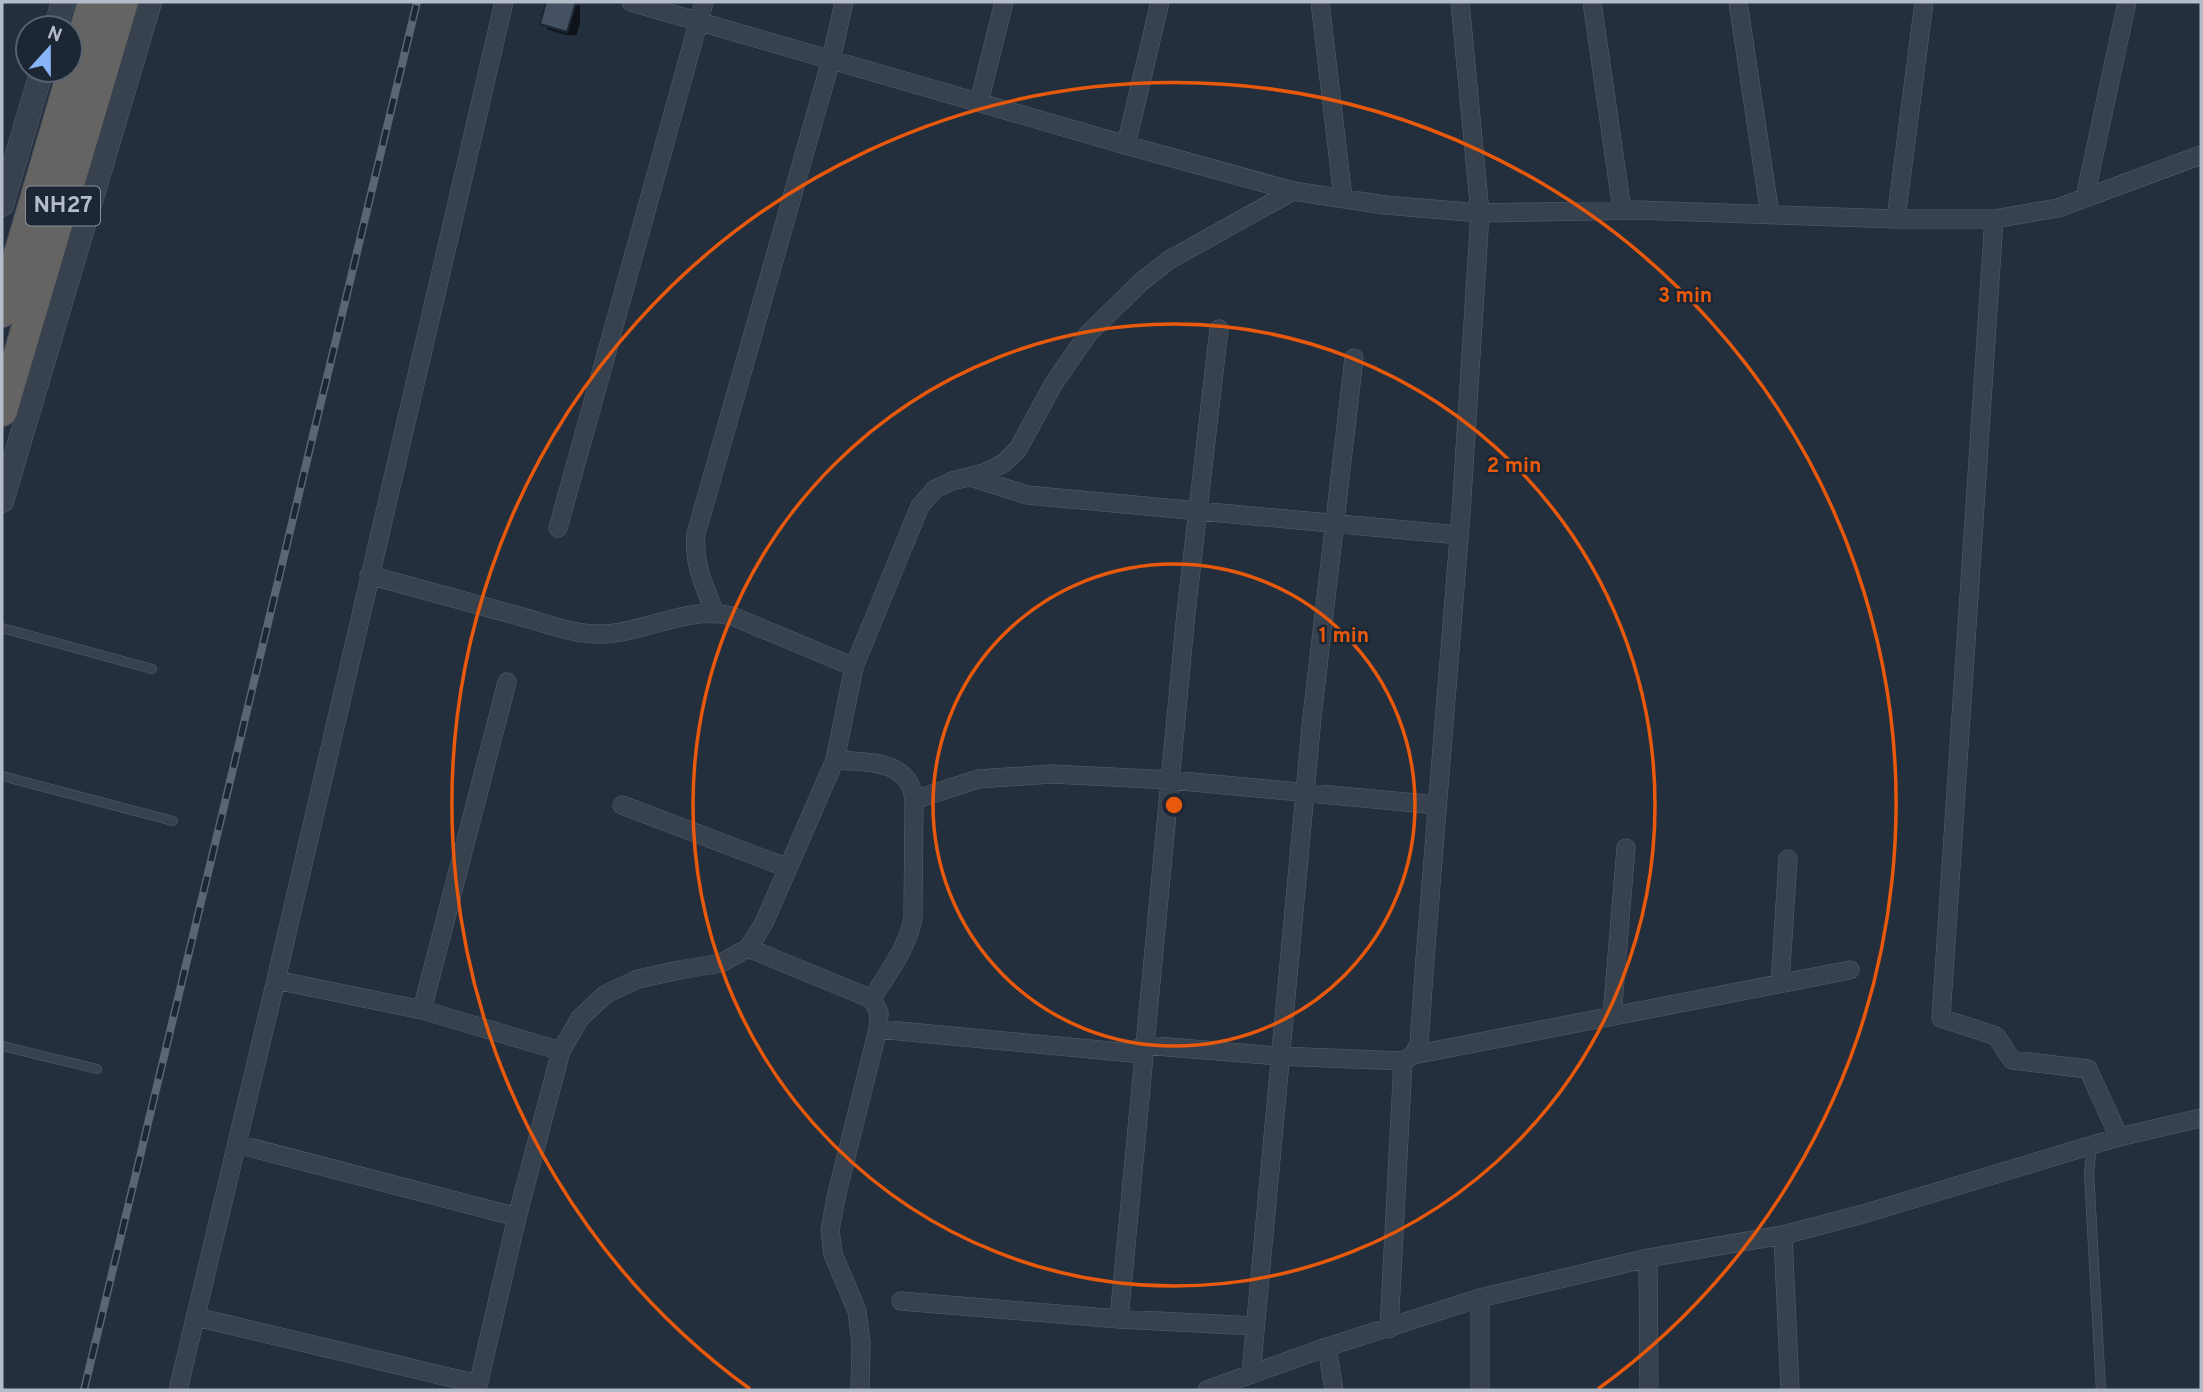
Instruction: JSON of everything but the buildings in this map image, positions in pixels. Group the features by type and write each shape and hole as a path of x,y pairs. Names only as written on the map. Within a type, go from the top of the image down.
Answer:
{"highway":[{"name":"NH27","path":"2,312 93,2"},
{"name":"NH27","path":"2,411 123,2"}],"street":[{"path":"2,501 149,2"},
{"path":"178,1390 504,2"},
{"path":"631,2 1293,191 1385,205 1479,213 1622,210 1896,219 1994,219 2058,208 2201,155"},
{"path":"558,528 704,2"},
{"path":"714,611 698,572 694,553 696,534 831,60 844,2"},
{"path":"979,102 1004,2"},
{"path":"1126,145 1160,2"},
{"path":"1320,2 1343,198"},
{"path":"1389,1329 1408,1058 1421,1032 1424,959 1459,535 1479,213 1461,2"},
{"path":"1592,2 1622,210"},
{"path":"1738,2 1770,215"},
{"path":"1896,219 1924,2"},
{"path":"2085,197 2127,2"},
{"path":"2,205 39,84"},
{"path":"196,1317 477,1387 517,1217 561,1051 580,1018 606,994 638,979 721,963 748,948 764,923 835,760 855,667 920,506 935,489 951,481 984,473 1004,463 1018,449 1054,383 1088,334 1141,282 1169,260 1293,191"},
{"path":"1994,219 1941,1018 1996,1036 2012,1060 2088,1069 2119,1137"},
{"path":"1119,1319 1197,511 1219,329"},
{"path":"1251,1374 1305,793 1354,358"},
{"path":"970,477 1027,495 1459,535"},
{"path":"369,575 564,628 599,634 629,631 714,611 855,667"},
{"path":"422,1010 507,682"},
{"path":"835,760 871,763 893,770 909,783 914,800 911,933 872,999"},
{"path":"914,800 978,779 1052,774 1171,780 1437,805"},
{"path":"622,805 788,868"},
{"path":"1612,1016 1626,848"},
{"path":"1780,983 1788,859"},
{"path":"748,948 872,999 879,1013 878,1029 830,1230 832,1254 857,1311 861,1343 860,1390"},
{"path":"878,1029 1132,1053 1144,1045 1279,1056 1408,1058 1850,970"},
{"path":"276,980 422,1010 561,1051"},
{"path":"1206,1390 1327,1347 1480,1298 1648,1258 1783,1235 1863,1214 2119,1137 2201,1118"},
{"path":"237,1143 517,1217"},
{"path":"1783,1235 1790,1390"},
{"path":"1648,1258 1648,1390"},
{"path":"1480,1298 1480,1390"},
{"path":"901,1301 1119,1319 1255,1325"},
{"path":"1327,1347 1334,1390"}],"lane":[{"path":"2,628 152,669"},
{"path":"2,776 173,821"},
{"path":"2,1046 97,1069"},
{"path":"2092,1146 2089,1173 2101,1390"}],"railway":[{"path":"84,1390 417,2"}]}
